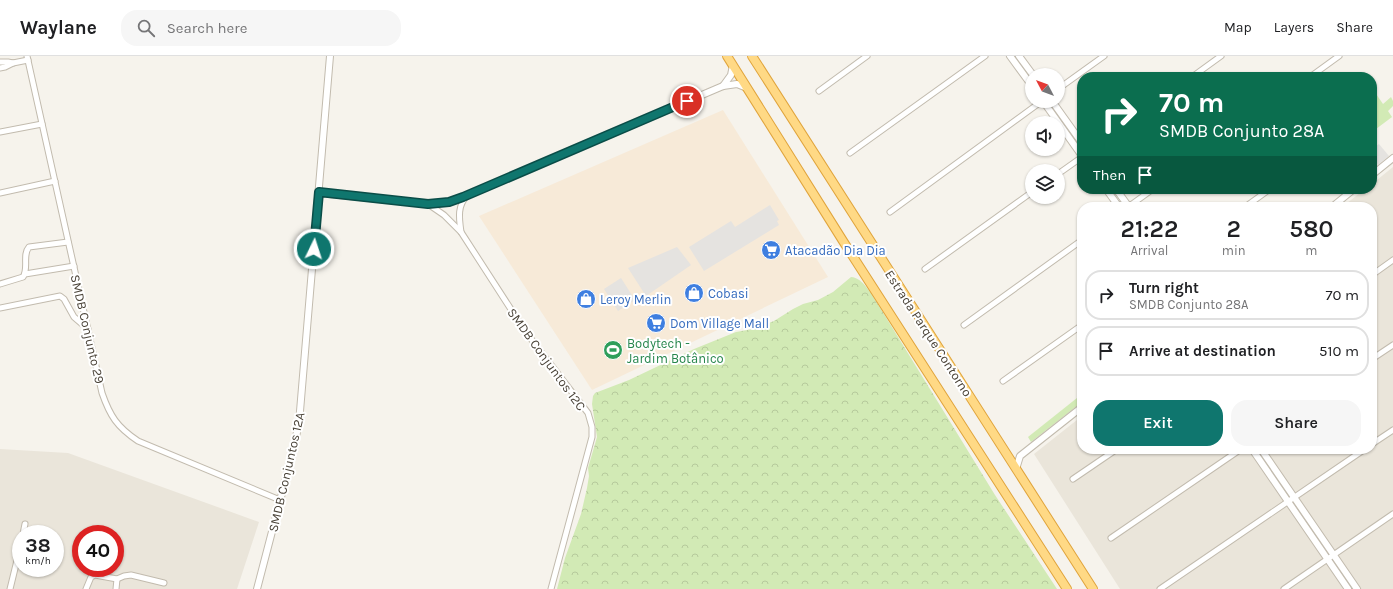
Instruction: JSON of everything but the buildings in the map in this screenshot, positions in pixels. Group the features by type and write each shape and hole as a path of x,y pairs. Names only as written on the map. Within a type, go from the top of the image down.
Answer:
{"highway":[{"name":"Estrada Parque Contorno","path":"727,56 843,241 1067,589"},
{"name":"Estrada Parque Contorno","path":"752,56 1093,589"}],"street":[{"name":"SMDB Conjuntos 12A","path":"256,589 292,455 299,423 330,56"},
{"path":"819,90 867,56"},
{"path":"850,152 985,56"},
{"path":"1010,56 1025,76"},
{"path":"1020,56 1028,68"},
{"path":"1082,72 1104,56"},
{"path":"1199,72 1221,56"},
{"path":"1317,72 1339,56"},
{"path":"0,68 27,58"},
{"name":"SMDB Conjunto 29","path":"27,58 102,393 107,407 116,422 126,433 138,441 156,450 280,500"},
{"path":"0,62 13,63"},
{"path":"723,86 731,75 733,65"},
{"path":"1065,84 1077,75"},
{"path":"319,192 428,204 449,202 723,86 737,84 747,88"},
{"path":"890,212 1032,108"},
{"path":"1047,108 1077,149"},
{"path":"1057,108 1077,136"},
{"path":"0,132 42,124"},
{"path":"1377,171 1393,158"},
{"path":"1065,169 1077,160"},
{"path":"0,193 55,181"},
{"name":"SMDB Conjuntos 12C","path":"461,232 459,209 462,202 470,194"},
{"path":"1135,202 1146,194"},
{"path":"1252,202 1263,194"},
{"path":"1338,202 1348,194"},
{"path":"925,269 1025,197"},
{"name":"SMDB Conjuntos 12C","path":"428,204 444,215 461,232 525,331 588,413 592,427 592,437 551,589"},
{"path":"0,284 23,278 25,274 26,253 29,246 68,242"},
{"path":"964,325 1077,244"},
{"path":"1377,271 1393,260"},
{"path":"25,274 74,266"},
{"path":"0,308 60,296 64,299 74,317 88,329"},
{"path":"1003,381 1077,328"},
{"path":"1377,356 1393,345"},
{"path":"1016,469 1020,456 1077,411"},
{"path":"1377,441 1393,430"},
{"path":"1073,479 1110,454"},
{"path":"1111,538 1234,454"},
{"path":"1255,454 1348,589"},
{"path":"1264,454 1357,589"},
{"path":"1160,589 1358,454"},
{"path":"1008,456 1020,456"},
{"path":"1284,589 1393,514"},
{"path":"86,589 91,577 95,575 117,579 130,574 164,583"},
{"path":"10,589 13,577"},
{"path":"116,589 117,579"}],"shaded area":[{"path":"723,110 828,277 592,390 479,216"},
{"path":"1379,144 1389,156 1378,165 1377,164 1377,145"},
{"path":"1393,167 1393,589 1120,589 1034,454 1077,420 1077,454 1377,454 1377,202 1348,202 1359,194 1377,194 1377,180"},
{"path":"770,205 779,220 777,221 779,225 704,271 689,247 731,221 735,227"},
{"path":"677,247 691,265 646,296 628,268"},
{"path":"621,278 635,300 618,311 604,289"},
{"path":"0,449 68,453 259,522 237,589 0,589"}],"green space":[{"path":"1377,95 1383,104 1391,97 1393,106 1388,111 1392,117 1377,128"},
{"path":"851,277 860,280 871,293 995,495 1057,589 557,589 565,558 581,514 589,476 588,468 597,437 592,404 595,393 629,380 694,349 736,332 753,329 774,321 803,304 818,300 833,292"},
{"path":"1077,398 1077,406 1031,442 1028,437"}],"place":[{"name":"Atacadão Dia Dia","path":"771,250"},
{"name":"Cobasi","path":"694,293"},
{"name":"Leroy Merlin","path":"586,299"},
{"name":"Dom Village Mall","path":"656,323"},
{"name":"Bodytech - Jardim Botânico","path":"613,350"}],"route":[{"path":"314,249 319,192 428,204 449,202 687,101"}]}
